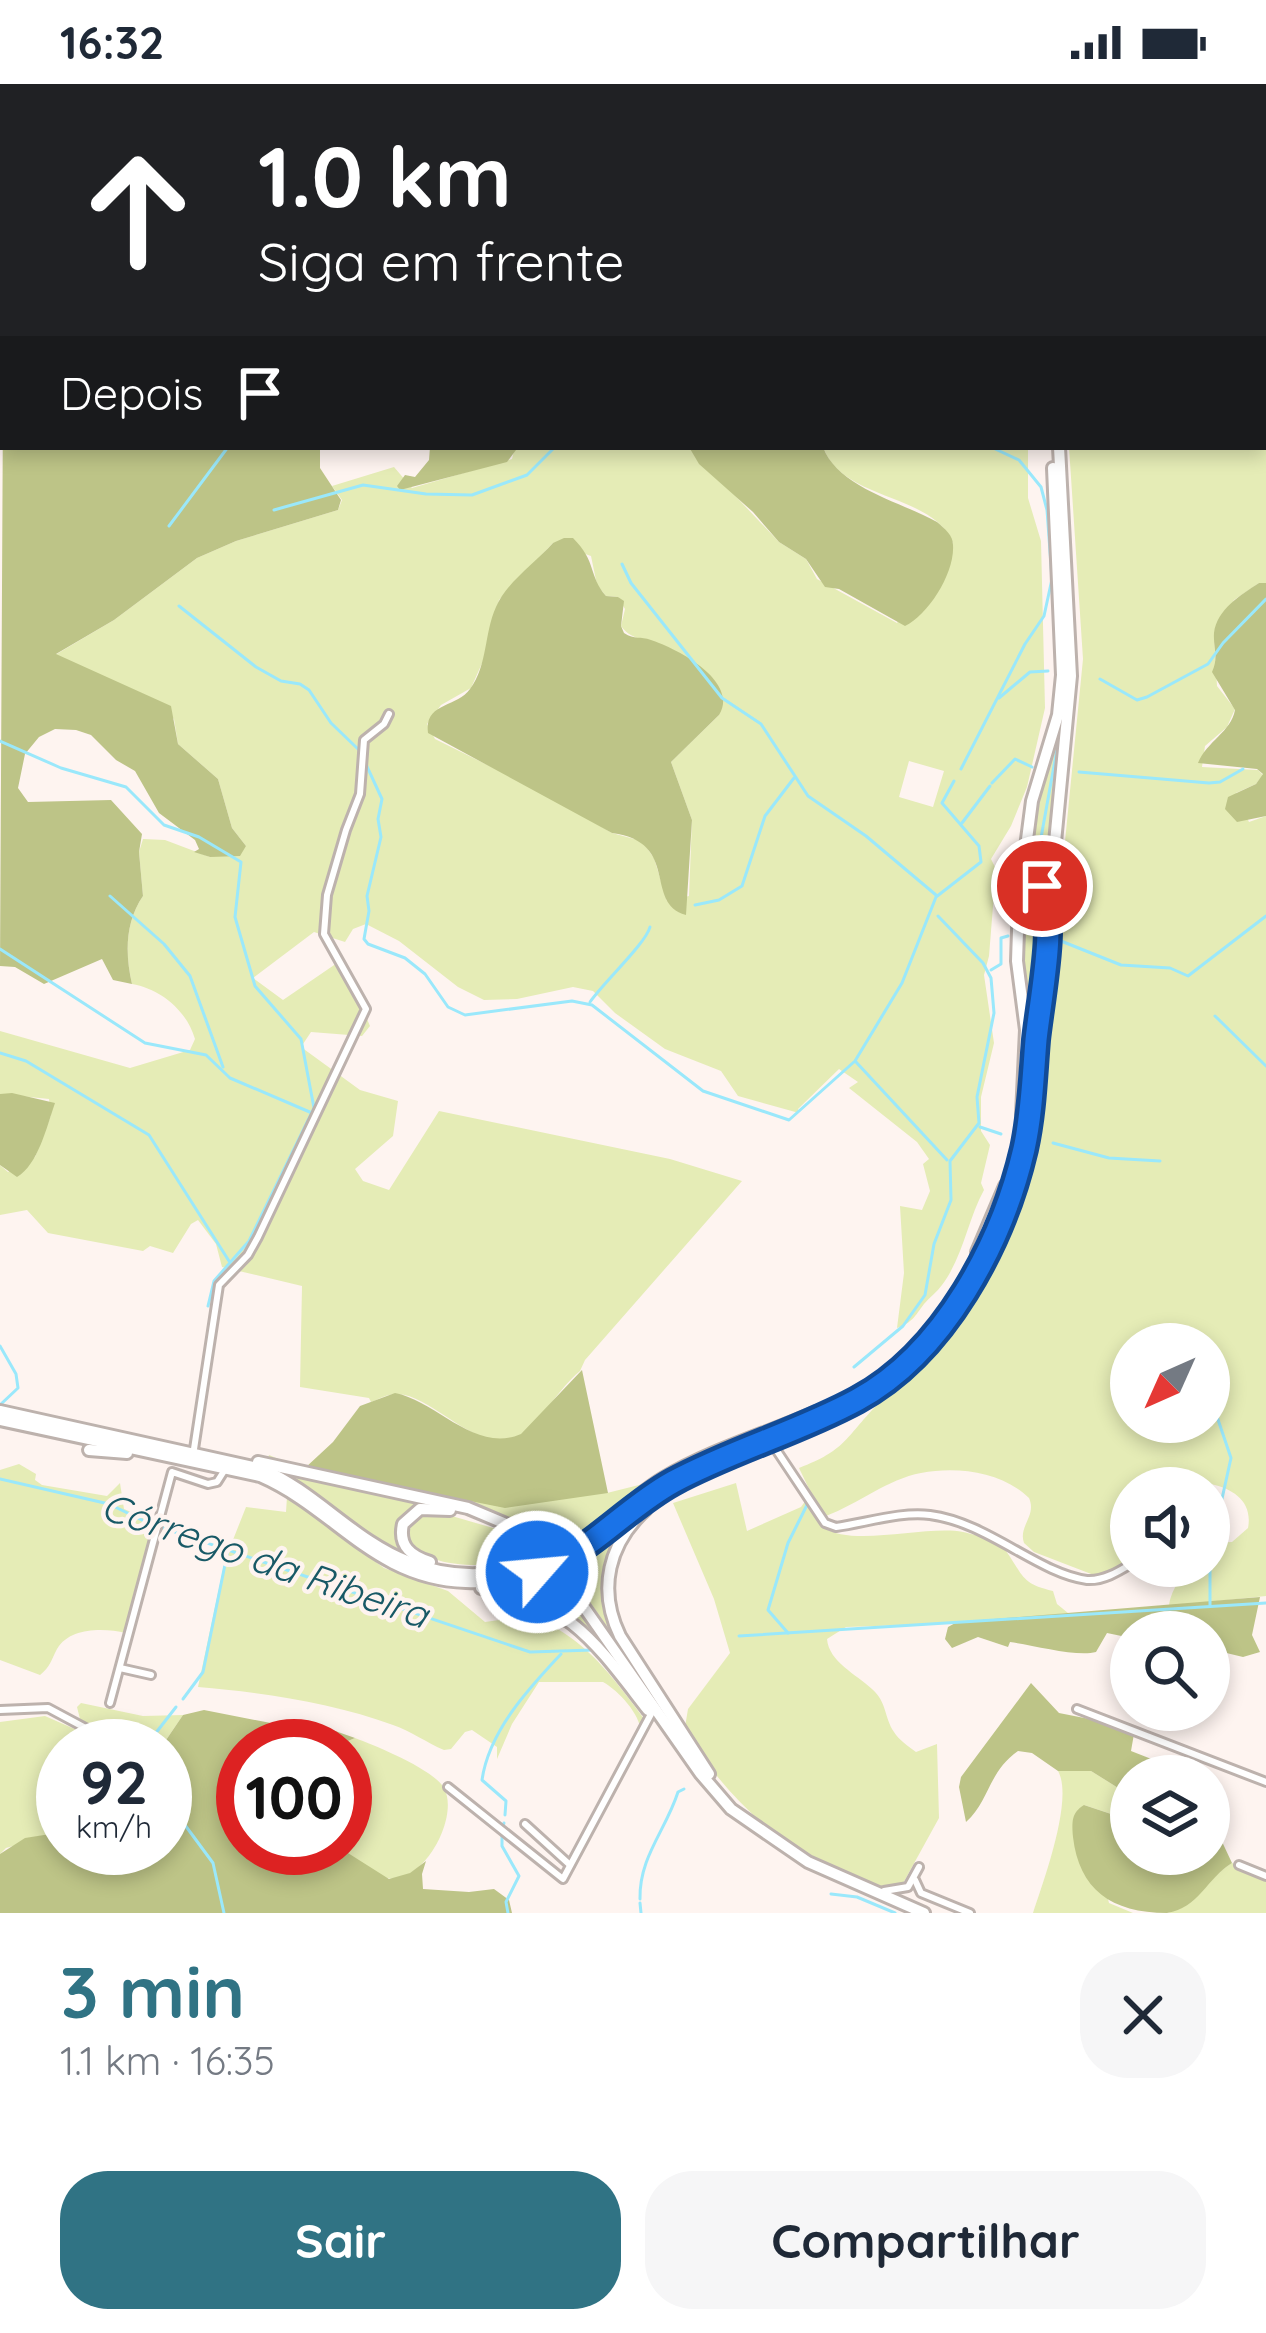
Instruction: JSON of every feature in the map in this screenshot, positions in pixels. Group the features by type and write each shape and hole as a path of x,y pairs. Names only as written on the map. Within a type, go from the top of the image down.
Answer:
{"highway":[{"path":"0,1418 243,1463 272,1473 364,1539 418,1566 474,1574 530,1566 584,1540 670,1474 857,1393 907,1357 930,1331 971,1264 1016,1150 1026,1049 1017,944 1032,801 1058,715 1062,675 1056,450"},
{"path":"420,1575 484,1582 548,1568 589,1546 664,1487 860,1399 895,1375 935,1335 970,1284 1024,1150 1046,945 1071,676 1056,450"},
{"path":"1032,801 1028,860 1038,871 1047,865 1059,802"},
{"path":"1017,944 1024,897 1036,884 1046,892 1046,945"},
{"path":"0,1418 226,1468 277,1484 370,1552 420,1575 519,1595 564,1616 601,1647 702,1780 736,1813 808,1862 924,1913"},
{"path":"154,1445 194,1449 468,1508 511,1526 564,1575 721,1791 757,1829"},
{"path":"89,1450 178,1459"},
{"path":"721,1791 620,1636 609,1605 608,1576 620,1540 642,1512 671,1490 745,1451"},
{"path":"530,1566 467,1569 434,1564 413,1555 403,1542 403,1524 411,1513 429,1508 489,1522 541,1550"},
{"path":"564,1575 700,1773 736,1813"}],"street":[{"path":"194,1449 219,1285 258,1237 367,1009 324,934 336,861 361,794 364,740 389,714"},
{"path":"771,1441 824,1522 836,1527 928,1514 988,1532 1087,1580 1110,1576"},
{"path":"110,1703 172,1472 213,1484 226,1468"},
{"path":"120,1668 151,1675"},
{"path":"0,1709 47,1708 68,1719"},
{"path":"1077,1709 1266,1782"},
{"path":"448,1787 563,1879 651,1714"},
{"path":"525,1824 570,1865"},
{"path":"1239,1865 1266,1876"},
{"path":"874,1893 908,1887 919,1868"},
{"path":"915,1880 921,1893 970,1913"}],"green space":[{"path":"3,450 320,450 320,468 341,500 338,510 197,558 114,620 56,654 171,706 178,744 218,779 232,828 246,846 240,856 194,852 199,849 195,840 159,813 135,771 91,735 55,729 39,737 25,754 18,788 28,802 111,800 142,834 143,896 128,939 132,984 113,980 102,959 44,984 15,967 0,966"},
{"path":"430,450 516,450 507,462 400,490 397,486 405,475 415,477 429,460"},
{"path":"514,450 692,450 779,542 806,559 817,579 897,623 953,543 927,514 849,478 825,450 1028,450 1028,498 1041,541 1045,708 1027,787 991,859 996,869 984,975 994,1043 981,1097 981,1131 990,1145 981,1183 984,1190 949,1274 906,1324 897,1328 904,1273 900,1206 922,1210 930,1191 923,1164 929,1159 917,1142 849,1088 858,1082 839,1069 799,1113 738,1096 721,1071 665,1049 593,991 573,987 517,999 484,1000 366,924 353,929 345,942 314,932 253,978 283,1000 343,963 370,1026 362,1036 311,1032 301,1047 360,1090 398,1101 393,1136 355,1169 363,1181 389,1190 439,1111 670,1159 742,1181 521,1435 507,1441 491,1440 412,1397 395,1394 371,1402 300,1387 302,1286 222,1267 216,1244 198,1220 173,1253 48,1233 27,1210 0,1215 0,1165 8,1172 35,1157 51,1115 49,1099 0,1094 0,1031 130,1068 190,1050 195,1039 179,1011 153,991 132,984 128,938 143,896 139,852 143,839 165,840 210,857 246,846 232,828 218,779 178,744 174,719 143,694 55,655 114,620 197,558 338,510 342,500 332,486 394,467 412,488 512,459","holes":["553,543 591,556 597,585 606,596 618,597 625,609 621,626 631,635 679,654 719,715 671,762 692,820 689,896 667,901 654,858 642,841 612,833 435,739 427,724 441,705 471,688 499,600","909,761 944,771 933,807 899,797"]},
{"path":"691,450 825,450 856,483 937,522 948,532 953,541 950,568 922,613 905,626 839,589 825,587 806,559 779,542 699,464"},
{"path":"1069,450 1266,450 1266,583 1234,600 1214,635 1217,686 1235,709 1227,727 1205,746 1202,767 1258,770 1263,775 1256,784 1236,793 1249,822 1266,816 1266,1596 1169,1606 1175,1587 1230,1587 1230,1542 1248,1528 1249,1519 1245,1504 1230,1491 1230,1467 1110,1467 1110,1570 1099,1577 1034,1552 1023,1537 1031,1510 1029,1498 1006,1482 979,1473 950,1470 909,1476 826,1516 823,1527 852,1536 948,1531 986,1538 1002,1547 1029,1582 1053,1591 1057,1604 1068,1613 967,1623 846,1627 827,1639 838,1661 877,1694 901,1740 916,1752 937,1744 939,1818 901,1887 879,1886 820,1861 774,1833 736,1798 684,1733 688,1709 730,1653 714,1599 673,1503 736,1483 747,1531 801,1507 811,1493 799,1468 836,1449 883,1399 921,1368 963,1318 992,1266 1034,1156 1083,659"},
{"path":"573,538 581,547 606,596 624,601 624,633 689,658 721,690 719,715 671,762 692,820 686,915 666,898 647,848 428,733 436,710 464,695 476,680 501,598 553,543"},
{"path":"1259,583 1266,583 1266,816 1237,822 1225,809 1228,797 1256,784 1263,774 1257,769 1198,763 1235,710 1212,672 1216,624 1231,604"},
{"path":"1064,710 1049,845 1038,865 1033,853 1035,814"},
{"path":"1035,889 1043,900 1031,1034 1022,937 1027,902"},
{"path":"0,1094 55,1103 36,1154 17,1177 0,1165"},
{"path":"582,1370 608,1493 505,1508 305,1468 333,1442 360,1406 395,1393 472,1432 504,1438 521,1434"},
{"path":"269,1455 313,1470 381,1481 607,1493 643,1484 590,1528 550,1552 500,1517 267,1461"},
{"path":"19,1464 36,1474 35,1480 42,1485 107,1496 120,1483 124,1509 148,1519 153,1531 126,1633 98,1630 70,1637 40,1675 0,1660 0,1470"},
{"path":"277,1470 435,1504 412,1509 400,1520 399,1536 406,1556 363,1532"},
{"path":"287,1497 384,1568 448,1591 485,1622 499,1620 489,1608 497,1602 567,1635 600,1664 648,1724 641,1732 628,1704 603,1682 539,1682 497,1759 497,1747 472,1730 444,1750 400,1728 346,1710 198,1687 225,1560 246,1507 286,1512"},
{"path":"438,1512 500,1530 540,1557 466,1565 429,1557 407,1535 417,1515"},
{"path":"621,1528 605,1600 653,1692 566,1568"},
{"path":"555,1573 646,1699 578,1623 495,1587"},
{"path":"1260,1597 1252,1635 1260,1652 1243,1657 1230,1654 1230,1611 1110,1611 1110,1634 1096,1652 1088,1653 1010,1642 1008,1647 978,1637 952,1648 945,1639 948,1627 957,1622"},
{"path":"1031,1683 1059,1713 1110,1723 1110,1731 1134,1731 1131,1751 1141,1755 1110,1755 1110,1783 1091,1771 1058,1771 1032,1753 1018,1751 1000,1768 966,1822 961,1777"},
{"path":"81,1703 143,1716 183,1715 180,1719 80,1719 77,1707"},
{"path":"204,1710 250,1719 216,1719 216,1875 372,1875 372,1868 389,1879 410,1873 426,1861 423,1889 494,1889 509,1900 512,1913 0,1913 0,1854 25,1838 36,1836 36,1875 192,1875 192,1719 180,1719"},
{"path":"45,1716 52,1719 36,1719 36,1840 0,1854 0,1722"},
{"path":"372,1745 438,1781 448,1801 442,1831 425,1861 400,1878 375,1873"},
{"path":"1058,1771 1091,1771 1110,1783 1110,1814 1084,1805 1109,1903 1133,1913 1033,1913 1060,1820"},
{"path":"1084,1805 1110,1814 1110,1875 1217,1875 1195,1899 1167,1913 1114,1903 1082,1871 1073,1837 1077,1811"},
{"path":"1230,1865 1266,1878 1266,1913 1168,1913 1217,1875 1230,1875"}],"waterway":[{"path":"169,526 226,450"},
{"path":"274,510 363,485 472,495 527,475 552,450"},
{"path":"961,769 1044,616 1052,579 1041,487 1019,460 997,450"},
{"path":"622,564 631,583 722,698 761,724 808,796 866,836 936,895"},
{"path":"1100,679 1137,700 1147,697 1208,664 1266,599"},
{"path":"179,606 256,667 309,690 331,723 358,749"},
{"path":"999,698 1030,672 1048,671"},
{"path":"1037,860 1061,727"},
{"path":"0,741 61,768 126,787 164,825 199,837 241,862 235,917 255,986 301,1039 314,1108 249,1241 214,1281 208,1306"},
{"path":"992,783 1015,759 1032,767"},
{"path":"364,760 382,799 381,837 367,896 364,939 368,944 405,958 425,974 448,1007 465,1015 572,1001 592,1005 703,1091 789,1120 855,1061 902,983 936,897 981,862 979,846 942,803 954,781"},
{"path":"1079,772 1209,783 1243,769"},
{"path":"695,905 719,900 742,886 765,816 794,778"},
{"path":"962,823 990,786"},
{"path":"1033,1016 1036,893"},
{"path":"110,896 164,944 190,976 223,1067"},
{"path":"854,1367 903,1326 925,1295 934,1244 951,1200 950,1161 979,1123 977,1097 994,1013 991,978 983,963 938,916"},
{"path":"1056,939 1121,965 1170,968 1188,976 1266,916"},
{"path":"590,1002 650,927"},
{"path":"991,970 1001,964 1001,938 1008,936"},
{"path":"0,949 145,1043 206,1055 230,1078 312,1113"},
{"path":"1215,1016 1266,1066"},
{"path":"0,1053 26,1061 149,1135 229,1261"},
{"path":"856,1062 947,1160"},
{"path":"980,1127 1001,1134"},
{"path":"1053,1143 1109,1158 1160,1161"},
{"path":"0,1346 16,1374 18,1388 0,1405"},
{"path":"1210,1605 1210,1553 1231,1458 1226,1443"},
{"name":"Córrego da Ribeira","path":"0,1479 109,1504 148,1523 530,1652 593,1650"},
{"path":"788,1633 768,1610 788,1543 807,1505 804,1497"},
{"path":"183,1699 203,1672 228,1550"},
{"name":"Córrego da Ribeira","path":"739,1636 1266,1603"},
{"path":"505,1815 506,1801 482,1780 486,1762 512,1711 561,1654"},
{"path":"167,1719 176,1707"},
{"path":"640,1899 648,1857 678,1792 684,1789"},
{"path":"192,1835 213,1863 224,1913"},
{"path":"502,1835 502,1846 519,1876 506,1902 508,1913"},
{"path":"831,1894 857,1897 895,1913"},
{"path":"640,1903 641,1913"}],"route":[{"path":"537,1572 589,1546 674,1482 860,1399 895,1375 945,1322 970,1284 1024,1150 1046,945 1042,886"}]}
